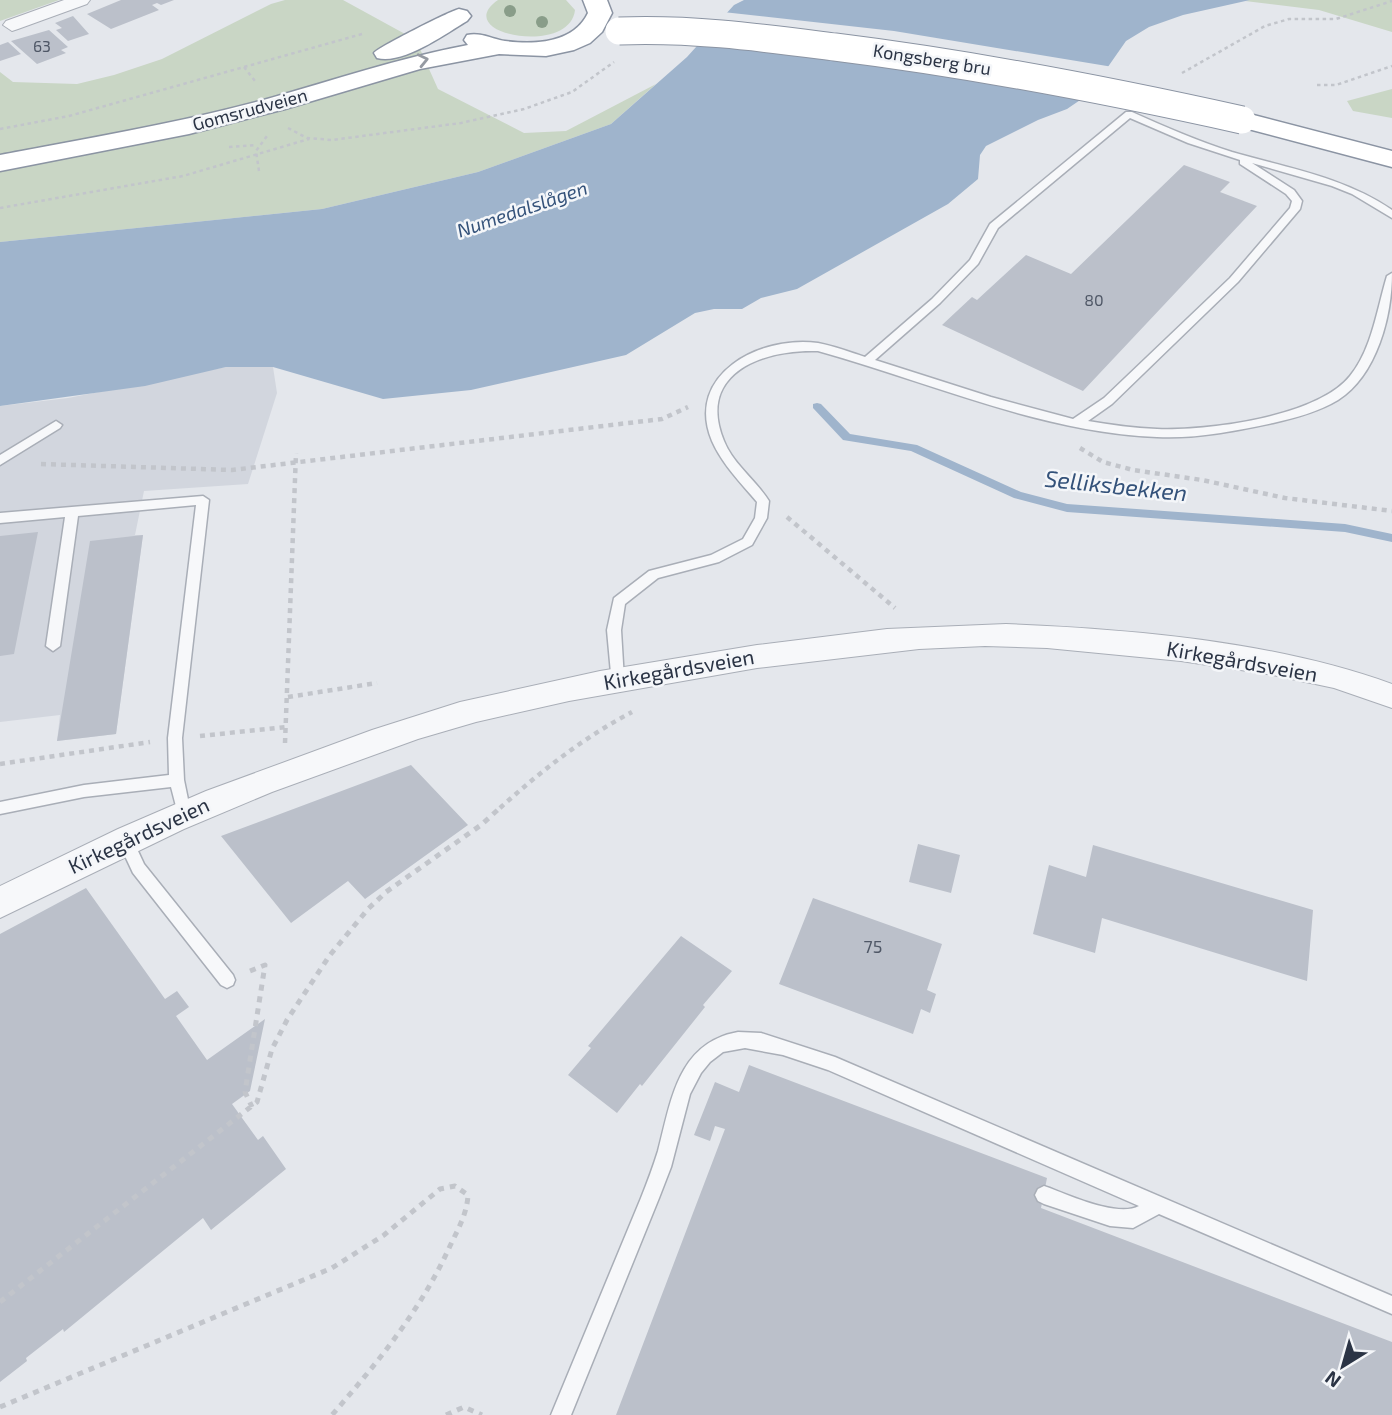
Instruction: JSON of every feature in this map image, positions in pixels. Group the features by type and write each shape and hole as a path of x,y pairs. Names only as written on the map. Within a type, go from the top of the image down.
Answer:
{"highway":[{"path":"463,8 461,27 468,35 498,47"},
{"name":"Gomsrudveien","path":"0,146 172,113 306,78 397,49 463,8"},
{"path":"582,37 592,29 599,18 600,8 612,9"},
{"name":"Kongsberg bru","path":"498,47 542,49 582,37 612,9 653,29 920,58 1245,113"},
{"name":"Gomsrudveien","path":"0,163 189,126 276,104 416,62 498,47"},
{"path":"1245,113 1392,142"},
{"path":"1245,113 1392,159"}],"street":[{"path":"12,25 81,0"},
{"name":"Kirkegårdsveien","path":"0,903 184,814 290,771 405,731 473,710 617,680 813,647 928,637 1035,636 1181,650 1291,667 1392,696"}],"lane":[{"path":"868,360 936,301 974,262 994,226 1129,114 1197,143 1351,190 1375,201 1392,215"},
{"path":"1077,423 1108,401 1234,280 1295,209 1297,201 1290,192 1233,155"},
{"path":"617,680 614,631 620,602 654,575 714,559 748,542 761,518 763,501 718,442 711,418 712,397 720,384 741,362 763,351 802,345 868,360 1077,423 1157,433 1198,432 1241,426 1317,407 1353,380 1367,357 1392,276"},
{"path":"0,461 56,425"},
{"path":"0,517 203,500 175,738 177,780 184,814"},
{"path":"53,646 72,513"},
{"path":"0,808 84,791 177,780"},
{"path":"126,841 138,868 227,980"},
{"path":"561,1415 662,1166 691,1072 705,1055 721,1043 736,1039 760,1041 806,1055 1002,1136 1294,1265 1392,1304"},
{"path":"1044,1195 1110,1217 1133,1219 1158,1206"}],"path":[{"path":"1179,75 1265,26 1289,19 1336,19 1392,1"},
{"path":"0,129 69,116 347,40 372,30"},
{"path":"0,208 183,176 310,139 347,139 434,127 523,110 566,94 590,81 615,61"},
{"path":"1317,85 1336,85 1392,66"},
{"path":"244,67 255,81"},
{"path":"258,171 254,157 256,145 273,130"},
{"path":"32,463 232,470 662,419 712,397"},
{"path":"1077,423 1077,446 1087,455 1104,462 1150,473 1237,486 1270,495 1392,511"},
{"path":"284,750 296,453"},
{"path":"763,501 792,520 928,637"},
{"path":"0,1302 251,1107 262,1092 272,1049 293,1010 330,955 368,909 386,892 481,825 539,773 600,729 638,708 648,698 656,673"},
{"path":"288,697 377,684"},
{"path":"0,764 175,738 286,727"},
{"path":"251,1107 245,1092 265,965"},
{"path":"0,1407 332,1268 384,1234 440,1189 449,1185 460,1186 468,1195 466,1210 442,1268 396,1342 332,1415"},
{"path":"446,1415 458,1406 467,1405 482,1415"}],"shaded area":[{"path":"226,367 273,367 277,393 248,484 144,491 135,535 143,535 116,734 57,741 60,715 0,722 0,406 68,398"}],"green space":[{"path":"0,0 59,0 0,21"},
{"path":"285,0 343,0 416,40 438,89 524,133 566,131 656,84 611,124 478,172 322,209 0,242 0,72 13,82 77,84 114,75 162,59 271,4"},
{"path":"498,0 566,0 575,10 568,24 554,33 516,35 489,23 487,12"},
{"path":"1392,0 1392,32 1319,10 1245,1"},
{"path":"1392,89 1392,118 1353,111 1347,101"}],"water":[{"name":"Numedalslågen","path":"744,0 1250,0 1183,15 1149,27 1126,41 1089,94 1067,109 986,146 980,155 978,179 948,204 797,289 761,298 742,309 714,309 695,313 626,355 471,390 383,399 273,367 226,367 145,386 0,406 0,242 322,209 478,172 611,124 687,57 734,5"}],"pier":[{"path":"723,12 894,31 1113,67 1091,96 697,41"}],"building":[{"path":"121,0 174,0 152,5 159,10 111,29 87,14"},
{"path":"73,16 89,34 68,41 56,30 62,28 55,23"},
{"path":"49,30 68,47 61,50 66,53 37,64 11,41"},
{"path":"8,42 21,54 0,61 0,45"},
{"path":"1184,165 1230,182 1220,192 1257,206 1083,391 942,325 972,297 977,300 1026,255 1071,274"},
{"path":"38,532 14,654 0,656 0,536"},
{"path":"143,535 116,734 57,741 90,541"},
{"path":"411,765 468,825 365,899 348,881 291,923 221,836"},
{"path":"918,844 960,855 951,893 909,882"},
{"path":"1093,845 1313,910 1307,981 1102,918 1095,953 1033,934 1049,865 1086,877"},
{"path":"86,888 165,999 177,991 189,1007 176,1016 207,1060 265,1019 250,1091 232,1104 258,1140 263,1136 286,1169 211,1230 203,1218 64,1332 63,1329 26,1358 27,1361 0,1382 0,934"},
{"path":"813,898 942,944 927,990 936,994 930,1013 921,1009 913,1034 779,984"},
{"path":"681,936 732,971 642,1086 640,1084 617,1113 568,1075 591,1048 588,1046"},
{"path":"749,1065 1047,1178 1041,1208 1392,1342 1392,1415 616,1415 725,1129 715,1126 710,1141 694,1135 715,1082 739,1092"}],"waterway":[{"name":"Selliksbekken","path":"817,406 847,437 913,448 1018,495 1067,508 1345,528 1392,538"}]}
